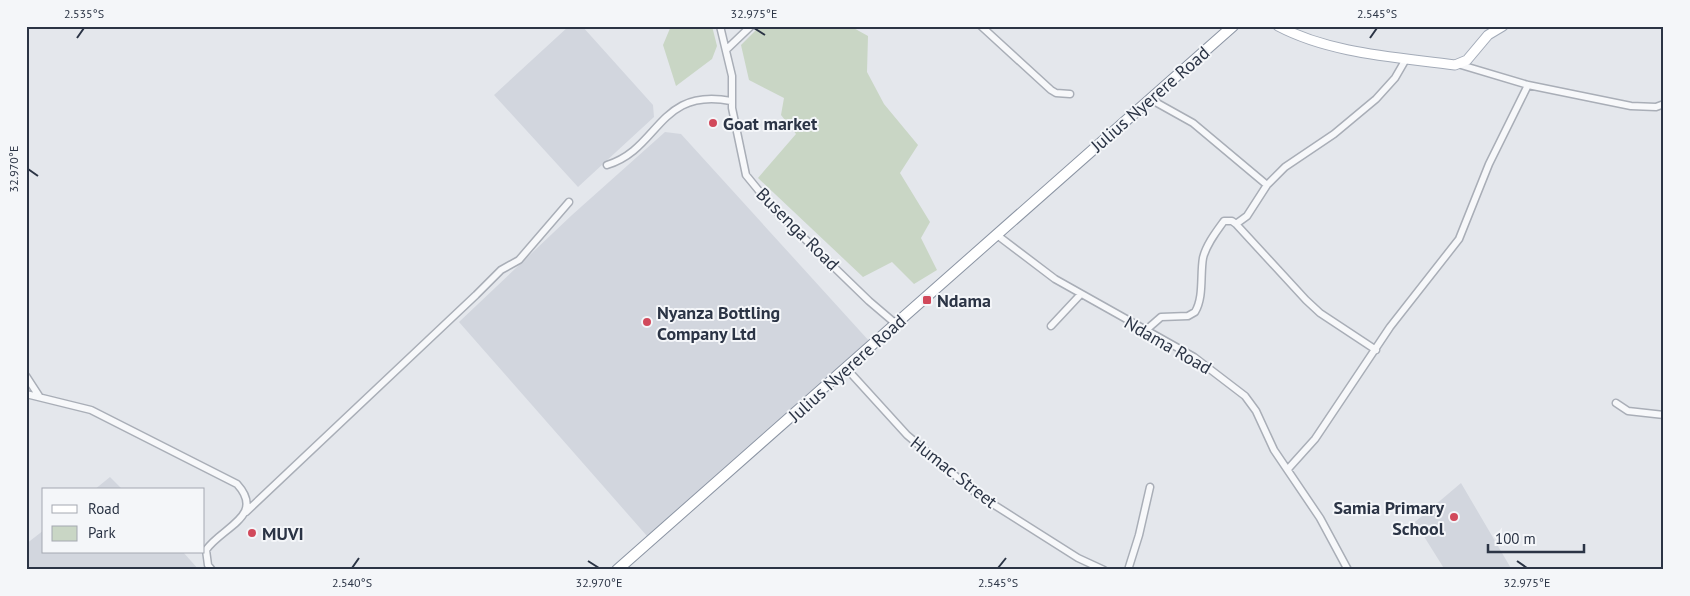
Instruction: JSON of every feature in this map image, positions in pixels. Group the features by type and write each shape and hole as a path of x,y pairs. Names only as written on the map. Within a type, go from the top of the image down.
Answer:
{"highway":[{"name":"Julius Nyerere Road","path":"617,570 1233,26"}],"main road":[{"path":"1278,26 1310,40 1406,59 1461,65 1492,29 1503,26"}],"street":[{"name":"Busenga Road","path":"720,26 728,49 732,76 731,100 746,175 774,208 869,301 896,324"},
{"path":"728,49 750,26"},
{"path":"981,26 1051,90 1056,93 1070,94"},
{"path":"1236,224 1247,216 1267,185 1285,167 1334,134 1376,99 1395,78 1406,59"},
{"path":"1461,65 1528,85 1632,106 1656,107 1664,104"},
{"path":"1288,469 1315,439 1390,327 1459,238 1489,164 1528,85"},
{"path":"607,165 622,159 685,102 712,97 731,100"},
{"path":"1150,99 1194,123 1267,185"},
{"path":"212,570 208,565 206,550 469,302 492,277 501,270 515,264 569,202"},
{"path":"1145,331 1160,318 1188,316 1195,312 1198,304 1203,259 1208,245 1224,221 1232,221 1320,313 1376,350"},
{"name":"Ndama Road","path":"997,235 1080,295 1194,357 1246,396 1256,411 1274,450 1320,518 1348,570"},
{"path":"1051,326 1080,295"},
{"name":"Humac Street","path":"846,368 907,435 977,494 1078,558 1104,570"},
{"path":"26,376 39,396"},
{"path":"26,394 91,410 237,484 245,493 248,502 246,512"},
{"path":"1616,403 1628,411 1664,414"},
{"path":"1128,570 1139,535 1150,487"}],"shaded area":[{"path":"569,26 582,26 653,105 654,117 578,187 494,95"},
{"path":"665,132 681,134 870,342 647,536 459,322 572,215"},
{"path":"110,477 121,488 96,488"},
{"path":"1461,483 1512,570 1445,570 1415,522"},
{"path":"42,532 42,554 185,554 199,570 26,570 26,544"}],"green space":[{"path":"671,26 712,26 717,46 712,59 676,86 663,45"},
{"path":"760,26 850,26 868,36 867,72 884,104 918,145 900,173 930,222 921,238 937,270 914,284 892,262 863,277 758,178 796,134 781,115 784,98 749,80 741,45"}],"place":[{"name":"Goat market","path":"713,123"},
{"name":"Ndama","path":"927,300"},
{"name":"Nyanza Bottling Company Ltd","path":"647,322"},
{"name":"Samia Primary School","path":"1454,517"},
{"name":"MUVI","path":"252,533"}]}
